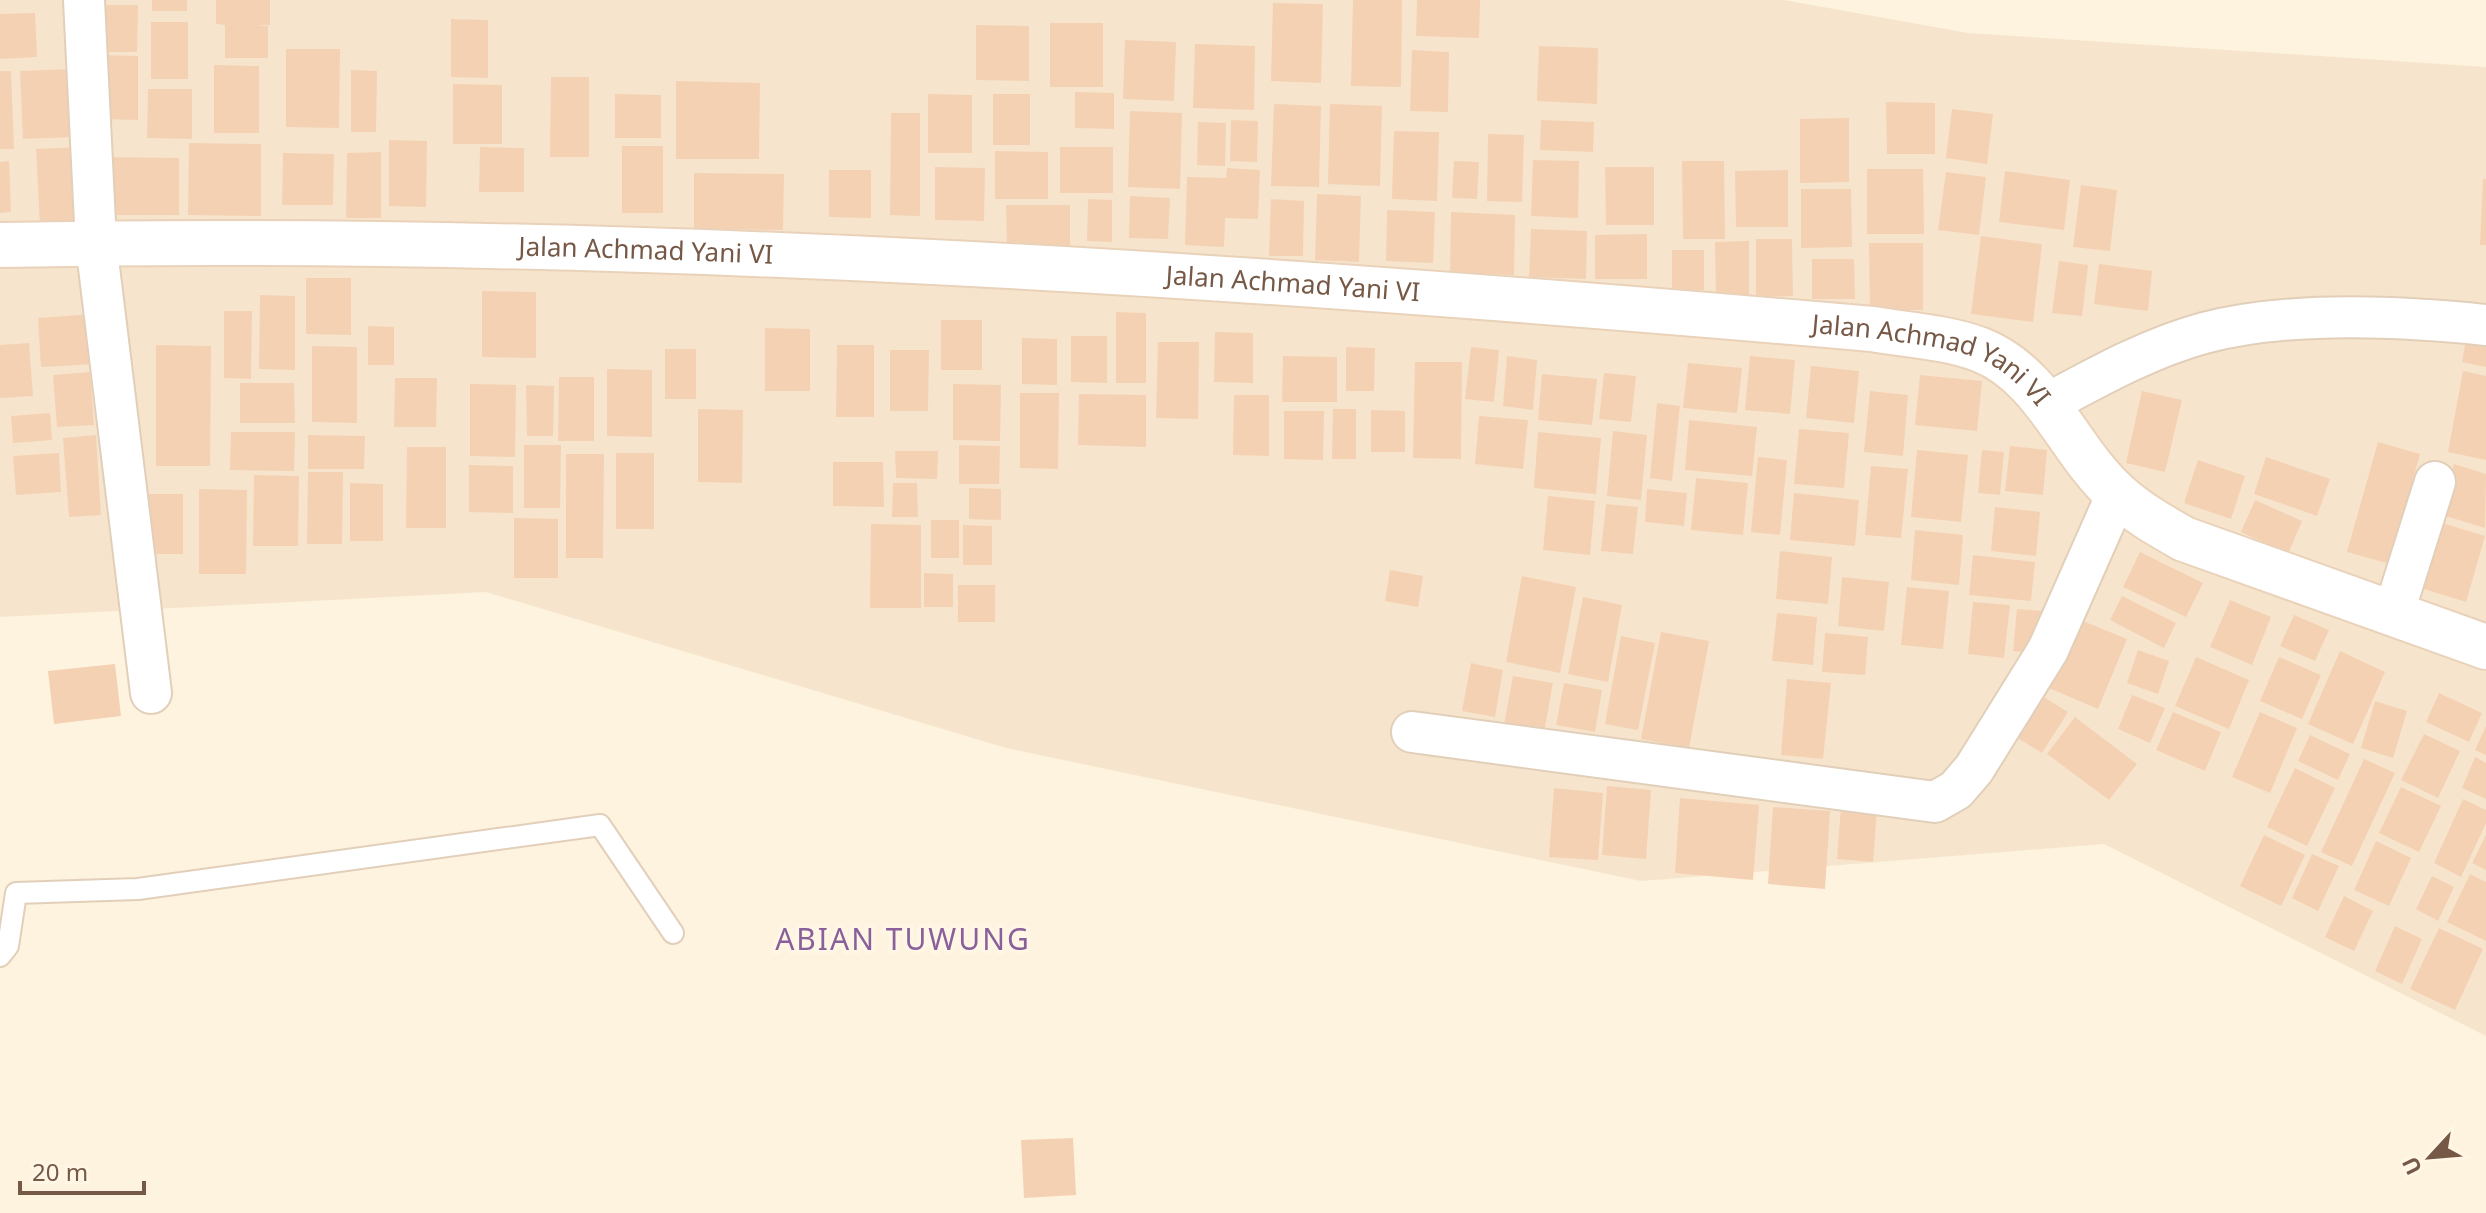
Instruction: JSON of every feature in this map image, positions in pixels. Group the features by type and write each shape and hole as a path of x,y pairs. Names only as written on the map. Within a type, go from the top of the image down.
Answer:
{"street":[{"path":"84,0 96,243 151,693"},
{"name":"Jalan Achmad Yani VI","path":"0,245 96,243 685,253 1202,276 1567,302 1872,329 1981,350 2012,368 2047,404 2117,494 2184,539 2486,647"},
{"path":"2047,404 2154,351 2220,330 2312,320 2486,325"},
{"path":"2393,615 2435,482"},
{"path":"1412,732 1935,802 1956,790 1974,769 2048,650 2117,494"}],"lane":[{"path":"0,956 8,946 16,893 138,889 600,825 673,933"}],"shaded area":[{"path":"0,0 1784,0 1968,33 2486,67 2486,1036 2104,844 1641,881 1006,748 486,592 0,617"}],"building":[{"path":"152,0 187,0 187,11 152,11"},
{"path":"216,0 270,0 270,25 255,25 268,26 268,58 225,58 225,25 216,24"},
{"path":"1353,0 1402,0 1401,87 1351,86"},
{"path":"1417,0 1480,0 1479,38 1416,36"},
{"path":"1273,3 1323,4 1321,83 1271,81"},
{"path":"97,5 138,5 137,52 97,52"},
{"path":"35,13 37,57 0,59 0,14"},
{"path":"451,19 488,20 488,78 451,77"},
{"path":"151,22 188,22 188,79 151,79"},
{"path":"1050,23 1103,23 1103,87 1050,87"},
{"path":"976,25 1029,26 1029,81 976,80"},
{"path":"1125,40 1176,42 1174,101 1123,99"},
{"path":"1195,44 1255,46 1254,110 1193,108"},
{"path":"1539,46 1598,48 1597,104 1537,101"},
{"path":"286,49 340,49 339,128 286,127"},
{"path":"1412,50 1449,52 1448,112 1410,111"},
{"path":"101,55 138,56 138,120 101,119"},
{"path":"214,65 259,66 259,133 214,133"},
{"path":"72,69 75,137 23,139 20,71"},
{"path":"351,70 377,71 376,132 351,132"},
{"path":"0,71 11,71 14,149 0,149"},
{"path":"551,77 589,77 589,157 550,157"},
{"path":"676,81 760,83 759,159 676,159"},
{"path":"453,84 502,85 502,144 453,144"},
{"path":"148,89 192,89 192,139 147,138"},
{"path":"1075,92 1114,93 1114,129 1075,128"},
{"path":"615,94 661,95 661,138 615,138"},
{"path":"928,94 972,95 972,153 928,153"},
{"path":"993,94 1030,94 1030,145 993,145"},
{"path":"1886,102 1935,103 1935,154 1887,154"},
{"path":"1274,104 1321,106 1319,187 1271,186"},
{"path":"1330,104 1382,106 1380,186 1328,184"},
{"path":"1952,109 1993,114 1987,164 1946,158"},
{"path":"1130,111 1182,113 1180,189 1128,187"},
{"path":"891,113 920,113 920,216 890,215"},
{"path":"1849,118 1849,182 1800,183 1800,119"},
{"path":"1231,120 1258,121 1257,162 1230,161"},
{"path":"1541,120 1594,122 1593,152 1540,150"},
{"path":"1198,122 1226,123 1225,166 1197,165"},
{"path":"1394,131 1439,132 1437,201 1392,199"},
{"path":"1488,134 1524,135 1522,202 1487,201"},
{"path":"389,140 427,141 426,207 389,206"},
{"path":"189,143 261,144 261,216 188,215"},
{"path":"622,146 663,146 663,213 622,213"},
{"path":"83,147 87,224 40,225 36,149"},
{"path":"480,147 524,148 524,192 479,192"},
{"path":"1060,147 1113,147 1113,193 1060,193"},
{"path":"995,151 1048,152 1048,199 995,199"},
{"path":"381,152 381,218 346,218 347,153"},
{"path":"283,153 334,154 333,205 282,205"},
{"path":"107,157 179,158 179,215 106,215"},
{"path":"1533,160 1579,161 1578,218 1531,216"},
{"path":"9,161 11,212 0,213 0,162"},
{"path":"1454,161 1479,162 1477,199 1452,198"},
{"path":"1682,161 1724,161 1725,239 1683,239"},
{"path":"935,167 985,168 984,221 935,220"},
{"path":"1605,167 1654,167 1654,225 1606,225"},
{"path":"1227,168 1260,170 1258,219 1225,218 1224,247 1185,245 1187,177 1226,178"},
{"path":"1867,169 1923,169 1924,234 1867,234"},
{"path":"829,170 871,170 871,218 829,217"},
{"path":"1788,170 1788,227 1736,227 1735,171"},
{"path":"2005,171 2070,180 2064,230 1999,222"},
{"path":"1946,172 1986,177 1979,235 1938,230"},
{"path":"694,173 784,174 783,230 694,229"},
{"path":"2483,179 2486,179 2486,245 2480,245"},
{"path":"2081,185 2117,190 2110,251 2073,247"},
{"path":"1801,189 1851,189 1852,247 1801,248"},
{"path":"1317,194 1361,196 1359,262 1315,260"},
{"path":"1130,196 1170,198 1168,239 1129,238"},
{"path":"1088,199 1112,200 1112,242 1087,241"},
{"path":"1271,199 1304,201 1303,256 1269,256"},
{"path":"1006,205 1070,205 1070,247 1007,246"},
{"path":"1387,210 1435,212 1433,263 1386,261"},
{"path":"1451,212 1515,215 1514,275 1450,273"},
{"path":"1531,229 1587,231 1586,279 1529,277"},
{"path":"1647,234 1647,279 1595,279 1595,235"},
{"path":"1981,236 2042,244 2033,322 1971,314"},
{"path":"1756,239 1792,239 1793,296 1756,297"},
{"path":"1749,241 1749,298 1716,298 1715,242"},
{"path":"1869,243 1923,243 1923,310 1870,310"},
{"path":"1672,250 1704,250 1704,290 1672,290"},
{"path":"1812,259 1854,259 1855,299 1812,299"},
{"path":"2059,261 2088,265 2082,316 2052,313"},
{"path":"2099,264 2152,271 2148,311 2094,304"},
{"path":"306,278 351,278 351,335 306,334"},
{"path":"482,291 536,292 536,358 482,357"},
{"path":"260,295 295,296 295,370 259,369"},
{"path":"224,311 252,311 251,379 224,378"},
{"path":"1116,312 1146,313 1146,383 1116,383"},
{"path":"93,314 97,364 41,367 38,318"},
{"path":"941,320 982,320 982,370 941,370"},
{"path":"2469,324 2486,328 2486,367 2462,362"},
{"path":"368,326 394,327 394,365 368,365"},
{"path":"765,328 810,329 810,391 765,391"},
{"path":"1215,332 1253,333 1253,383 1214,382"},
{"path":"1071,336 1107,336 1107,383 1071,382"},
{"path":"1022,338 1057,339 1057,385 1022,384"},
{"path":"1158,342 1199,342 1198,419 1156,418"},
{"path":"29,343 33,396 0,398 0,345"},
{"path":"156,345 211,346 210,466 156,466"},
{"path":"837,345 874,345 874,417 836,417"},
{"path":"312,346 357,347 357,423 312,422"},
{"path":"1346,347 1375,348 1374,391 1346,391"},
{"path":"1471,347 1499,350 1494,402 1465,399"},
{"path":"665,349 696,349 696,399 665,399"},
{"path":"890,350 929,350 928,411 890,411"},
{"path":"1283,356 1337,357 1337,402 1282,402"},
{"path":"1507,356 1537,360 1533,410 1503,406"},
{"path":"1750,356 1795,360 1790,414 1745,410"},
{"path":"1415,362 1462,362 1461,459 1413,458"},
{"path":"1688,363 1742,368 1737,413 1683,408"},
{"path":"1811,366 1859,371 1854,423 1806,418"},
{"path":"607,369 652,370 652,437 607,436"},
{"path":"2463,371 2486,376 2486,460 2448,452"},
{"path":"90,372 94,425 57,427 53,375"},
{"path":"1604,373 1636,376 1631,422 1599,419"},
{"path":"1542,374 1597,379 1592,425 1538,420"},
{"path":"1920,375 1982,381 1977,431 1915,425"},
{"path":"559,377 594,377 594,441 558,441"},
{"path":"395,378 437,378 436,427 394,427"},
{"path":"240,383 294,383 295,423 240,423"},
{"path":"470,384 516,385 515,457 470,456"},
{"path":"953,384 1001,385 1000,441 953,440"},
{"path":"526,385 554,386 553,436 527,436"},
{"path":"1870,391 1908,395 1903,456 1864,452"},
{"path":"2142,391 2182,400 2165,472 2126,463"},
{"path":"1020,393 1059,393 1058,469 1020,468"},
{"path":"1079,394 1146,395 1146,447 1078,445"},
{"path":"1234,395 1269,395 1269,456 1233,455"},
{"path":"1657,403 1680,406 1672,481 1650,478"},
{"path":"698,409 743,410 742,483 698,482"},
{"path":"1333,409 1356,409 1356,459 1332,459"},
{"path":"1371,410 1405,411 1405,452 1371,452"},
{"path":"1284,411 1324,411 1323,460 1284,459"},
{"path":"50,413 52,440 13,443 11,416"},
{"path":"1479,416 1528,420 1523,469 1475,464"},
{"path":"1689,420 1757,427 1752,476 1685,470"},
{"path":"1799,429 1849,433 1844,488 1794,484"},
{"path":"1613,431 1647,435 1641,500 1607,496"},
{"path":"231,432 295,432 294,471 230,470"},
{"path":"1538,432 1601,438 1596,494 1534,488"},
{"path":"96,435 101,515 69,517 63,438"},
{"path":"308,435 365,436 364,469 308,469"},
{"path":"2378,442 2420,454 2390,564 2347,552"},
{"path":"524,445 561,445 560,508 524,508"},
{"path":"959,445 1000,446 999,484 959,484"},
{"path":"2010,446 2047,450 2043,495 2005,491"},
{"path":"407,447 446,447 446,528 406,528"},
{"path":"1917,450 1968,455 1961,522 1911,517"},
{"path":"1982,450 2004,452 2000,495 1978,493"},
{"path":"895,451 938,451 937,479 896,478"},
{"path":"59,453 61,492 16,495 13,456"},
{"path":"616,453 654,453 654,529 616,529"},
{"path":"566,454 604,454 603,558 566,558"},
{"path":"1758,457 1787,460 1780,535 1751,532"},
{"path":"2266,457 2330,479 2317,516 2254,494"},
{"path":"2198,460 2245,476 2231,519 2184,503"},
{"path":"833,462 883,462 884,507 833,506"},
{"path":"2454,464 2486,474 2485,528 2439,514"},
{"path":"469,465 513,466 513,513 469,512"},
{"path":"1871,466 1908,469 1901,538 1865,535"},
{"path":"308,472 343,472 342,544 307,544"},
{"path":"254,475 299,476 298,546 253,546"},
{"path":"1696,478 1748,483 1743,535 1691,530"},
{"path":"350,483 383,484 383,541 350,541"},
{"path":"893,483 917,483 918,517 892,517"},
{"path":"969,488 1001,489 1001,520 969,519"},
{"path":"199,489 247,490 246,574 199,574"},
{"path":"1647,489 1687,493 1684,526 1645,522"},
{"path":"1794,493 1859,500 1855,546 1790,540"},
{"path":"146,494 183,494 183,554 145,554"},
{"path":"1548,496 1595,501 1590,555 1543,550"},
{"path":"2255,500 2302,521 2288,554 2241,532"},
{"path":"1606,504 1638,507 1633,554 1601,551"},
{"path":"1995,507 2040,512 2036,556 1991,551"},
{"path":"514,518 558,519 558,578 514,578"},
{"path":"931,520 959,520 959,558 931,558"},
{"path":"2436,521 2485,536 2466,602 2417,587"},
{"path":"871,524 921,525 921,608 870,608"},
{"path":"963,525 992,526 992,565 963,565"},
{"path":"1915,530 1963,535 1959,585 1911,580"},
{"path":"1780,551 1832,557 1828,604 1776,599"},
{"path":"2140,552 2203,583 2186,617 2123,587"},
{"path":"1973,555 2035,562 2031,601 1969,595"},
{"path":"1390,570 1423,576 1418,607 1385,601"},
{"path":"924,573 953,574 953,607 924,607"},
{"path":"1522,576 1576,587 1560,673 1506,662"},
{"path":"1842,577 1889,582 1884,631 1838,626"},
{"path":"958,585 995,585 995,622 958,622"},
{"path":"1907,587 1949,591 1943,649 1901,645"},
{"path":"2122,596 2176,623 2164,648 2110,620"},
{"path":"1583,597 1622,605 1608,682 1568,674"},
{"path":"2230,600 2271,617 2252,665 2210,647"},
{"path":"1973,602 2010,605 2004,658 1968,654"},
{"path":"2017,609 2043,611 2039,654 2013,651"},
{"path":"1777,613 1817,617 1813,665 1772,661"},
{"path":"2294,615 2329,630 2315,661 2280,646"},
{"path":"2078,619 2127,639 2098,709 2049,688"},
{"path":"1661,632 1709,641 1689,748 1641,739"},
{"path":"1825,633 1868,637 1865,675 1822,672"},
{"path":"1621,636 1655,643 1638,730 1605,724"},
{"path":"2138,650 2169,661 2158,694 2127,683"},
{"path":"2340,651 2385,672 2353,744 2308,724"},
{"path":"2196,657 2249,680 2229,729 2175,706"},
{"path":"2279,657 2321,675 2302,719 2260,701"},
{"path":"1471,663 1503,670 1495,717 1462,711"},
{"path":"115,664 121,716 54,724 48,671"},
{"path":"1513,676 1553,683 1544,732 1504,725"},
{"path":"1787,679 1831,683 1823,759 1781,755"},
{"path":"1564,683 1602,690 1595,732 1556,725"},
{"path":"2037,693 2068,712 2042,753 2011,734"},
{"path":"2439,693 2482,713 2469,742 2426,722"},
{"path":"2132,695 2165,708 2150,743 2118,729"},
{"path":"2375,701 2407,711 2393,758 2361,748"},
{"path":"2173,712 2221,732 2205,771 2156,750"},
{"path":"2260,712 2297,728 2270,793 2232,777"},
{"path":"2075,717 2137,764 2109,800 2047,754"},
{"path":"2486,726 2486,755 2475,750"},
{"path":"2424,734 2460,751 2438,798 2401,780"},
{"path":"2310,735 2350,754 2338,780 2298,761"},
{"path":"2475,757 2486,763 2486,799 2462,788"},
{"path":"2364,759 2395,773 2352,866 2321,852"},
{"path":"2295,768 2335,788 2307,846 2267,827"},
{"path":"1607,786 1651,790 1646,859 1602,855"},
{"path":"2401,787 2441,806 2419,852 2379,833"},
{"path":"1554,788 1603,793 1598,860 1549,857"},
{"path":"1680,798 1759,805 1753,880 1675,873"},
{"path":"2463,799 2486,810 2486,823 2461,877 2434,863"},
{"path":"1773,807 1830,811 1825,889 1768,884"},
{"path":"1841,807 1877,810 1873,862 1837,859"},
{"path":"2264,835 2305,855 2281,906 2240,886"},
{"path":"2486,835 2486,870 2472,863"},
{"path":"2376,841 2411,858 2389,906 2354,890"},
{"path":"2312,854 2339,866 2318,911 2292,898"},
{"path":"2470,874 2486,882 2486,941 2447,922"},
{"path":"2432,876 2454,887 2438,921 2416,909"},
{"path":"2344,896 2373,911 2354,951 2325,937"},
{"path":"2395,926 2422,939 2402,984 2375,971"},
{"path":"2439,928 2483,949 2455,1010 2410,989"},
{"path":"1073,1138 1076,1195 1024,1198 1021,1140"}],"district":[{"name":"ABIAN TUWUNG","path":"903,940"}]}
